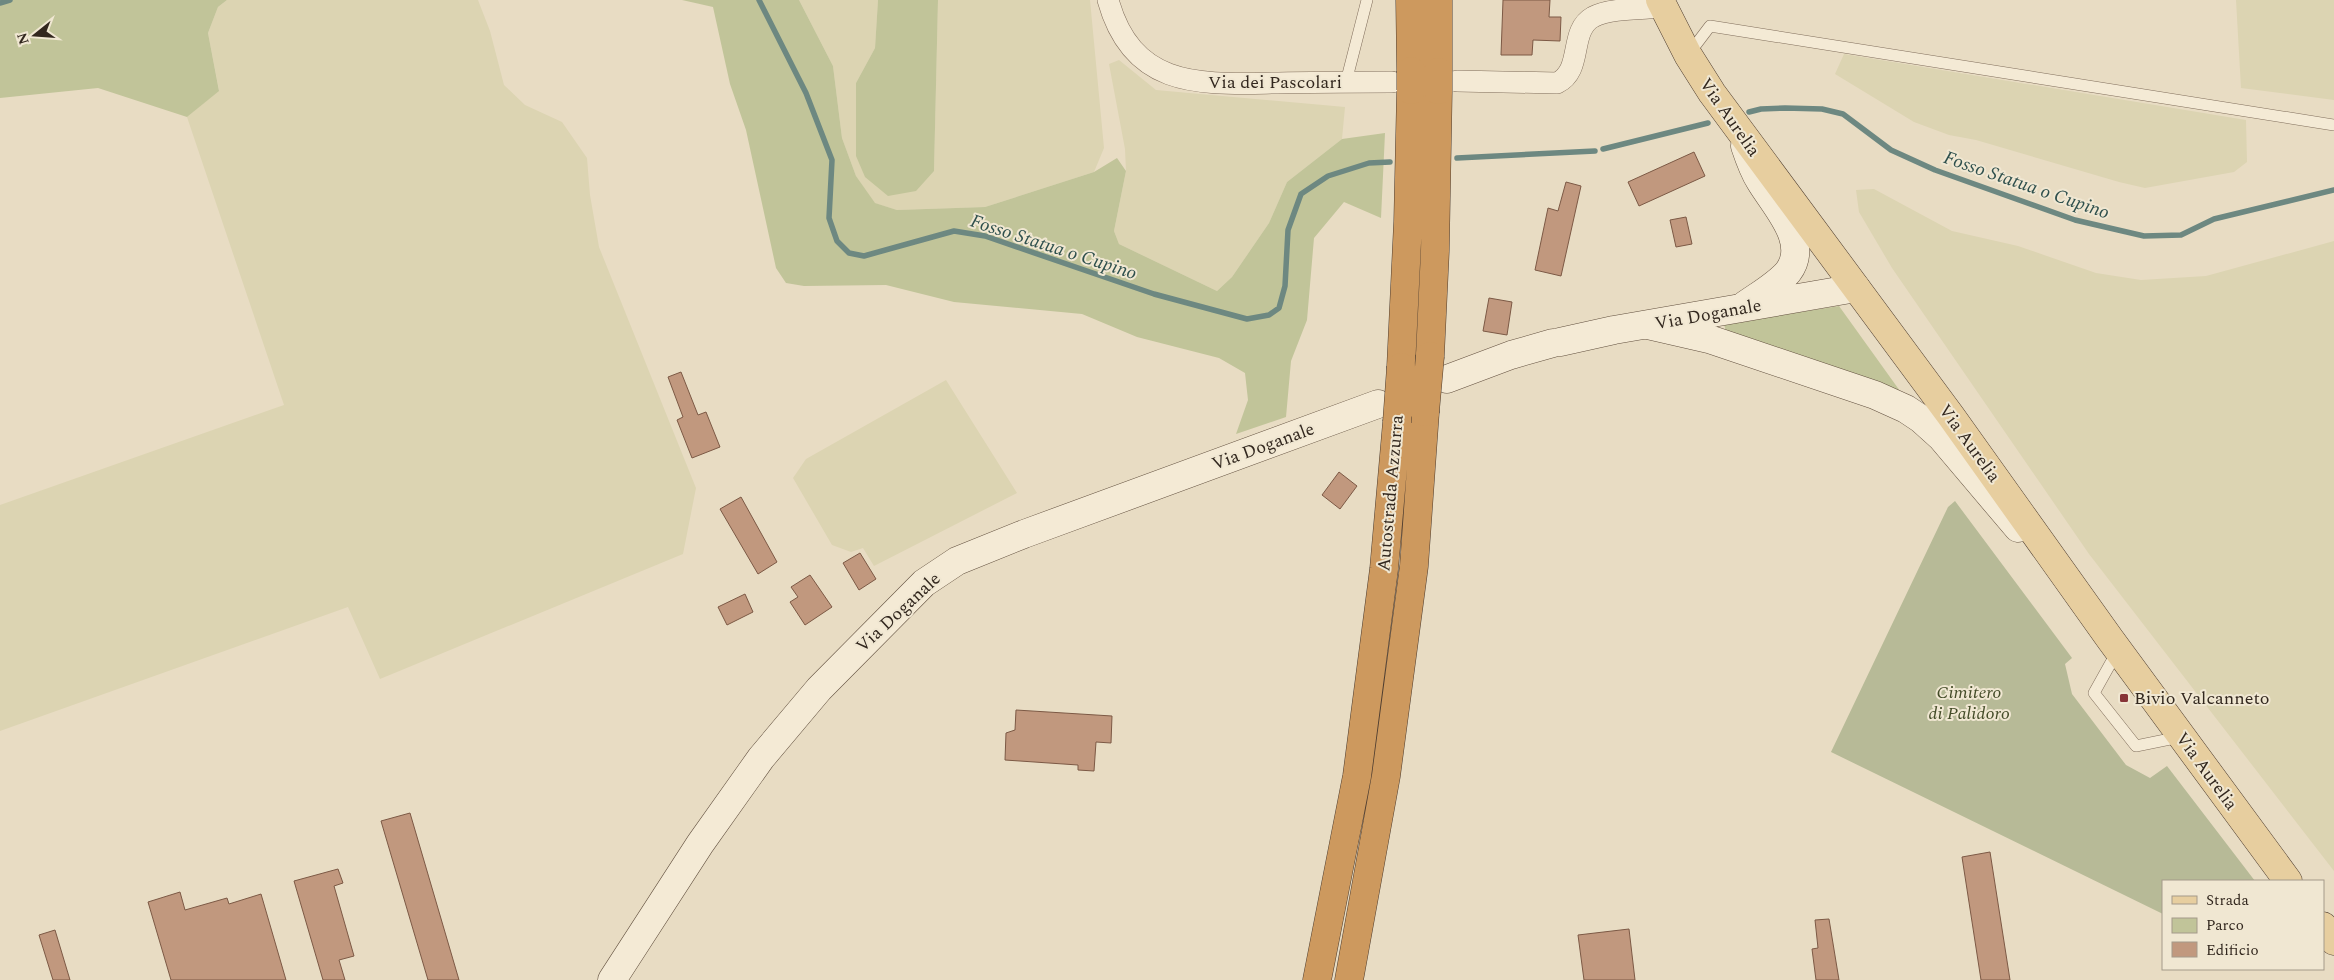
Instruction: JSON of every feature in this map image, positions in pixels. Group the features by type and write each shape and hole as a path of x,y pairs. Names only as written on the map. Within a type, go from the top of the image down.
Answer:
{"highway":[{"name":"Autostrada Azzurra","path":"1317,980 1357,776 1384,570 1388,413 1401,367 1408,222 1406,88 1410,0"},
{"name":"Autostrada Azzurra","path":"1349,980 1386,776 1414,566 1430,356 1443,87 1438,0"}],"main road":[{"name":"Via Aurelia","path":"1661,3 1688,55 1712,93 2287,880"},
{"path":"1740,308 1784,276 1792,267 1794,255 1794,243 1788,225 1757,175 1749,158 1743,136"},
{"name":"Via Doganale","path":"1446,379 1511,355 1556,342 1856,288"},
{"path":"1648,325 1709,339 1875,395 1921,419 1947,444 2114,644"},
{"name":"Via Doganale","path":"612,980 700,844 767,751 824,684 924,583 958,561 1024,534 1388,413"},
{"path":"2324,927 2334,941"}],"street":[{"name":"Via dei Pascolari","path":"1108,0 1117,28 1133,51 1154,67 1196,82 1220,84 1346,82 1406,88"},
{"path":"1443,87 1557,83 1568,75 1572,68 1580,31 1588,21 1606,13 1661,3"}],"lane":[{"path":"1346,82 1367,0"},
{"path":"1688,55 1710,26 2334,125"},
{"path":"2114,644 2094,693 2136,746 2182,736"}],"shaded area":[{"path":"227,0 478,0 490,31 504,85 525,105 562,122 587,158 590,195 599,247 696,488 683,554 380,679 348,607 0,731 0,505 284,405 187,117 219,90 208,33 218,7"},
{"path":"799,0 878,0 875,48 856,83 934,171 938,0 1090,0 1104,148 1094,172 985,207 897,210 874,203 856,176 842,138 833,66"},
{"path":"2236,0 2334,0 2334,100 2241,88"},
{"path":"1844,54 2246,120 2247,162 2234,172 2145,188 2119,182 1976,140 1949,135 1914,122 1835,74"},
{"path":"1119,60 1156,90 1345,107 1342,139 1287,182 1269,223 1232,277 1217,291 1119,244 1114,231 1126,171 1125,149 1109,64"},
{"path":"1874,189 1952,231 2018,246 2096,273 2141,280 2206,276 2334,241 2334,871 2089,554 1892,268 1859,212 1856,190"},
{"path":"946,380 1017,493 874,566 863,548 851,552 832,545 793,478 806,459"}],"green space":[{"path":"0,0 227,0 218,7 208,33 219,91 187,117 98,88 0,98"},
{"path":"682,0 799,0 833,66 842,138 856,176 875,203 897,210 985,207 1094,172 1117,158 1126,171 1114,231 1119,244 1217,291 1232,277 1269,223 1287,182 1342,139 1385,133 1381,218 1344,202 1314,238 1307,320 1291,361 1286,417 1236,434 1248,400 1245,373 1219,358 1137,337 1082,314 954,302 886,285 804,286 786,283 776,268 746,130 730,84 713,7"},
{"path":"878,0 938,0 934,171 916,191 888,196 865,177 856,156 856,83 875,48"},
{"path":"1839,306 1900,391 1894,392 1726,332 1724,324"},
{"name":"Cimitero di Palidoro","path":"1955,501 2072,658 2065,664 2072,694 2126,765 2150,778 2167,766 2254,880 2162,880 2162,914 1831,752 1948,507"}],"building":[{"path":"1503,0 1550,0 1549,17 1561,17 1560,41 1533,40 1532,55 1501,55"},
{"path":"1694,152 1705,176 1639,206 1628,182"},
{"path":"1566,182 1581,186 1561,276 1535,270 1548,208 1558,211"},
{"path":"1686,217 1692,244 1676,247 1670,220"},
{"path":"1489,298 1512,302 1507,335 1483,331"},
{"path":"681,372 698,415 706,412 720,447 692,458 677,420 683,417 668,377"},
{"path":"1339,472 1357,486 1340,509 1322,495"},
{"path":"741,497 777,562 758,574 720,509"},
{"path":"860,553 876,579 859,590 843,563"},
{"path":"810,575 832,607 805,625 790,602 798,597 791,587"},
{"path":"745,594 753,612 727,625 718,607"},
{"path":"1016,710 1112,716 1111,743 1096,742 1094,771 1078,770 1078,765 1005,760 1006,733 1015,730"},
{"path":"410,813 459,980 428,980 381,821"},
{"path":"1990,852 2010,980 1981,980 1962,857"},
{"path":"338,869 343,883 334,886 354,956 339,960 345,980 323,980 294,881"},
{"path":"180,892 185,910 227,898 229,904 261,894 286,980 171,980 148,902"},
{"path":"1829,919 1839,980 1816,980 1812,949 1818,948 1815,920"},
{"path":"1629,929 1635,980 1584,980 1578,935"},
{"path":"55,930 70,980 53,980 39,935"}],"waterway":[{"path":"0,3 10,0"},
{"name":"Fosso Statua o Cupino","path":"759,0 806,93 832,160 829,218 837,241 849,253 864,256 954,231 985,236 1154,294 1247,319 1269,315 1279,308 1285,286 1288,230 1301,194 1328,176 1369,163 1390,162"},
{"name":"Fosso Statua o Cupino","path":"1749,112 1761,109 1785,108 1822,109 1843,114 1891,150 1935,170 2075,220 2144,236 2181,235 2214,219 2334,190"},
{"name":"Fosso Statua o Cupino","path":"1603,149 1708,123"},
{"name":"Fosso Statua o Cupino","path":"1457,158 1595,151"}],"place":[{"name":"Bivio Valcanneto","path":"2124,698"}]}
